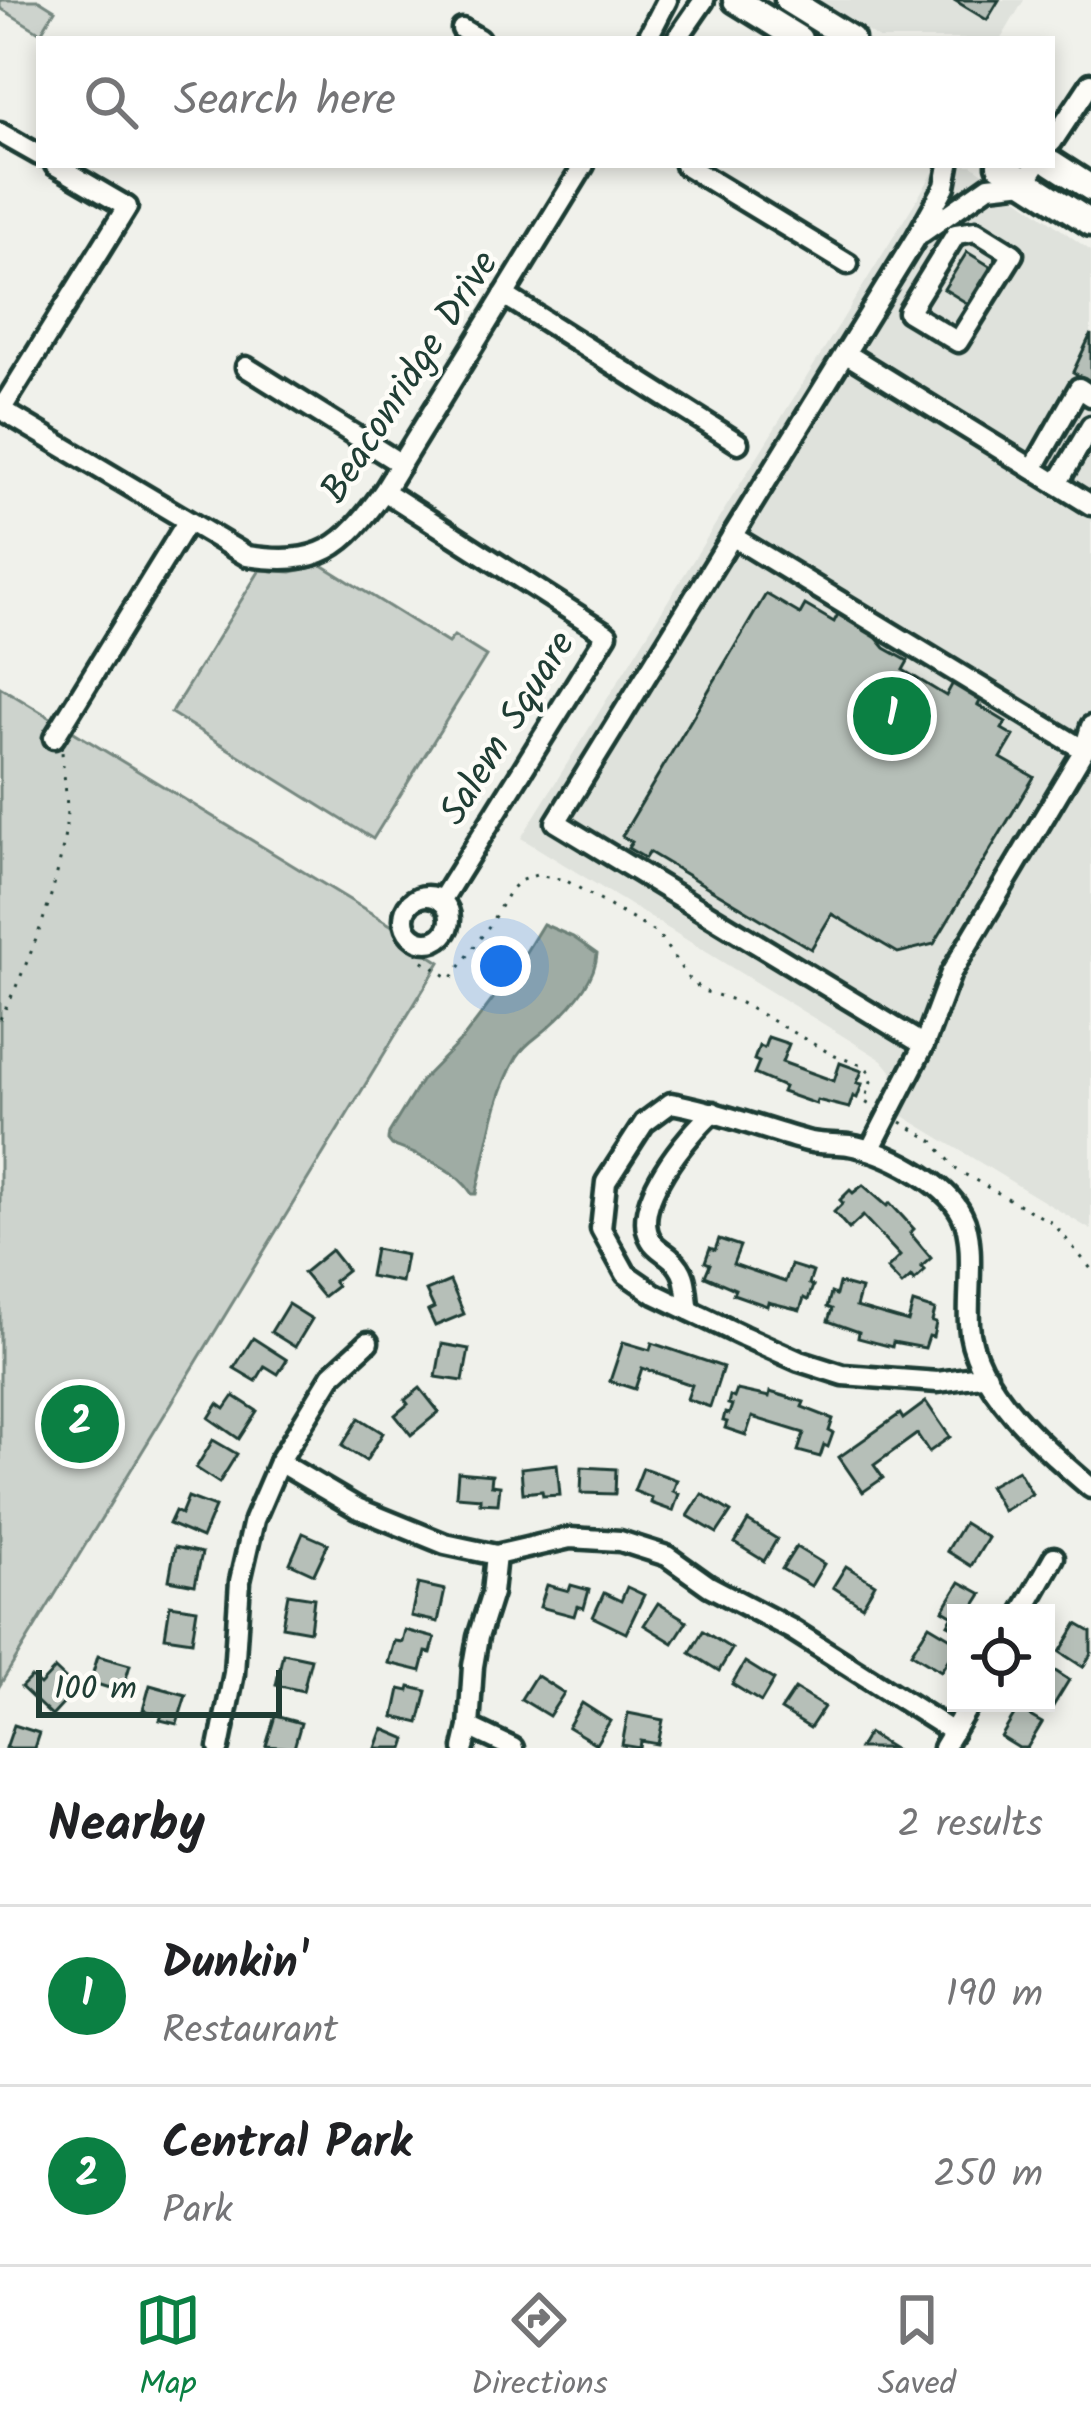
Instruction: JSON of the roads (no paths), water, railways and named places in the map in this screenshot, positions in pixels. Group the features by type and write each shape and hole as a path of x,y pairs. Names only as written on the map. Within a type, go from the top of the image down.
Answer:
{"main road":[{"path":"736,0 794,36"},
{"path":"788,0 846,36"},
{"path":"1055,165 1091,188"},
{"path":"1031,173 1091,224"}],"street":[{"path":"649,36 668,0"},
{"path":"679,36 704,0"},
{"path":"1055,137 1091,83"},
{"path":"0,133 36,153"},
{"path":"1,410 127,207 60,168"},
{"name":"Beaconridge Drive","path":"1,410 248,556 288,560 333,547 348,537 384,490 582,168"},
{"path":"690,168 848,264"},
{"path":"924,1045 556,821 916,238 945,187 948,168"},
{"path":"916,238 989,186 1031,173"},
{"path":"942,218 956,234"},
{"path":"976,231 1013,254 958,342 908,312 956,234 976,231"},
{"path":"504,296 739,443"},
{"path":"845,353 1091,505"},
{"path":"246,367 401,464"},
{"path":"1033,469 1079,388 1091,396"},
{"path":"1057,484 1091,426"},
{"name":"Salem Square","path":"384,490 607,634 441,901"},
{"path":"58,740 187,522"},
{"path":"732,536 1084,750"},
{"path":"871,1150 924,1045 951,973 1084,750 1091,726"},
{"name":"Salem Square","path":"431,896 441,901 450,917 444,935 436,941 417,940 404,923 411,903 431,896"},
{"path":"987,1375 938,1382 843,1375 799,1360 655,1294 626,1274 602,1229 606,1182 644,1123 671,1102 810,1143 871,1150 938,1186 960,1210 970,1241 969,1330 980,1363 1014,1418 1091,1489"},
{"path":"689,1310 685,1276 651,1242 645,1220 652,1195 669,1167 693,1131 713,1112"},
{"path":"219,1748 235,1673 240,1581 254,1520 280,1462 332,1376 368,1342"},
{"path":"280,1462 357,1508 445,1544 496,1555 570,1538 620,1540 667,1556 709,1586 790,1629 948,1740 965,1712"},
{"path":"464,1748 472,1666 492,1593 496,1555"},
{"path":"1027,1604 1054,1557"},
{"path":"469,1727 513,1748"}],"place":[{"name":"Dunkin'","path":"892,716"},
{"name":"Central Park","path":"80,1424"}]}
